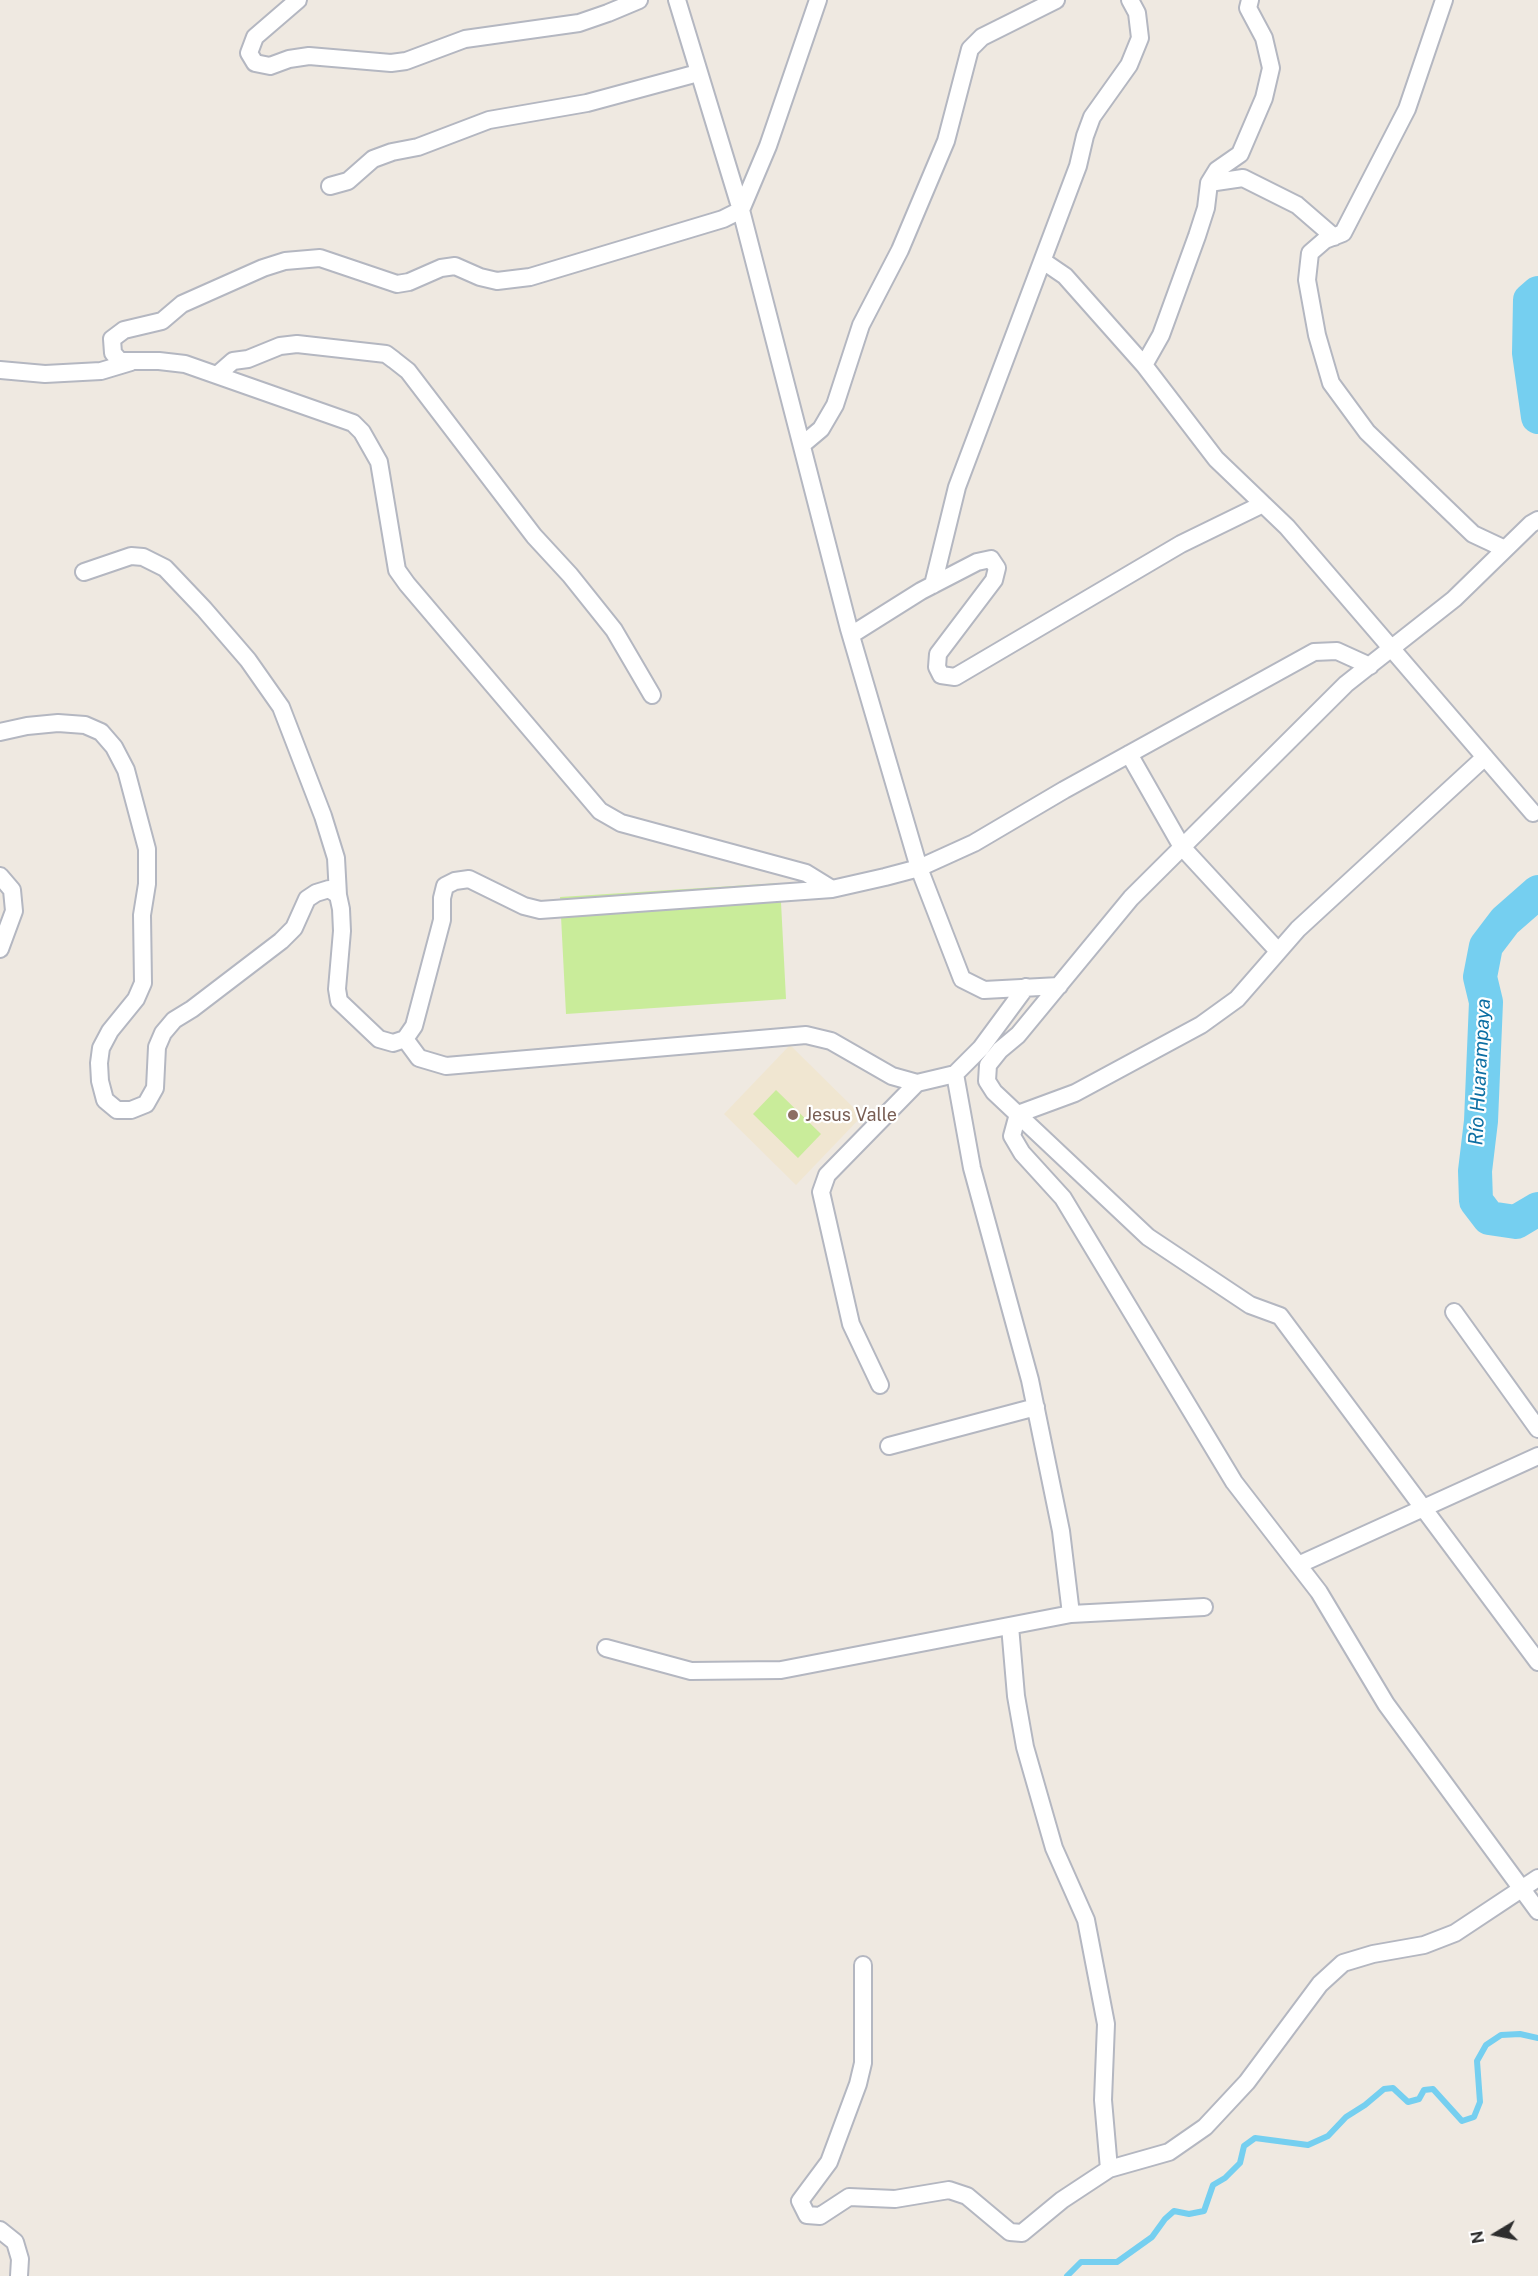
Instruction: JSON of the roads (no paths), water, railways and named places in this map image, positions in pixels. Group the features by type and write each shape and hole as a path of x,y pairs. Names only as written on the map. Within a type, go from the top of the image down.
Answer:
{"street":[{"path":"298,0 255,37 249,52 255,63 270,66 289,59 309,56 392,63 406,61 465,39 579,23 639,0"},
{"path":"677,0 741,210 851,635 919,868 962,979 984,990 1059,986"},
{"path":"818,0 768,146 741,210 723,219 530,277 497,281 480,277 455,266 441,268 409,282 397,284 320,258 285,261 263,268 182,304 162,321 124,330 112,339 113,353 120,361 185,364 353,423 362,432 379,462 397,570 600,811 621,824 806,873 832,889"},
{"path":"802,445 821,429 835,405 861,325 900,250 946,141 970,49 982,38 1056,0"},
{"path":"933,585 957,487 1078,166 1092,117 1129,65 1140,38 1137,13 1130,0"},
{"path":"1144,365 1161,335 1197,236 1206,208 1209,183 1217,170 1240,154 1264,98 1271,68 1264,39 1248,8 1250,0"},
{"path":"1444,0 1407,109 1343,233 1325,240 1310,253 1307,280 1317,335 1332,383 1367,432 1473,534 1505,549"},
{"path":"330,186 348,181 374,159 392,152 418,147 489,120 587,103 698,73"},
{"path":"1209,183 1243,178 1297,205 1334,237"},
{"path":"1043,261 1065,276 1144,365 1216,459 1287,527 1533,813"},
{"path":"217,375 233,362 248,359 280,346 297,344 386,354 408,371 534,536 570,574 614,630 652,694"},
{"path":"0,370 45,374 101,371 131,362"},
{"path":"851,635 933,585 977,562 991,559 996,568 993,580 938,654 937,667 941,675 955,677 1181,544 1263,504"},
{"path":"1538,520 1454,599 1346,684 1131,898 1018,1035 1000,1050 988,1065 987,1081 994,1092 1148,1237 1250,1305 1280,1316 1538,1662"},
{"path":"84,572 131,556 143,557 165,567 248,660 281,707 315,794 336,858 342,931 337,989 339,1001 379,1039 393,1043 405,1039 414,1026 442,920 442,898 445,886 455,881 469,879 524,906 540,910 832,889 919,868 974,843 1314,652 1337,651 1370,666"},
{"path":"0,732 58,723 84,725 101,732 114,747 126,770 147,849 147,884 142,915 143,983 136,999 110,1031 101,1048 99,1063 100,1082 105,1100 117,1110 131,1110 146,1104 155,1088 157,1047 163,1033 174,1020 192,1009 281,941 294,928 307,899 316,893 329,890 338,895"},
{"path":"1129,754 1182,847 1278,951"},
{"path":"1018,1114 1075,1093 1201,1025 1237,999 1298,929 1485,757"},
{"path":"0,876 12,890 14,911 0,949"},
{"path":"405,1039 419,1058 447,1066 806,1035 831,1041 892,1076 917,1083 954,1074 981,1048 1026,987"},
{"path":"954,1074 972,1168 1036,1407 1061,1531 1071,1614"},
{"path":"880,1385 851,1324 821,1192 827,1175 917,1083"},
{"path":"1018,1114 1012,1136 1022,1153 1063,1198 1234,1482 1319,1592 1386,1704 1538,1911"},
{"path":"1454,1312 1538,1429"},
{"path":"889,1446 1036,1407"},
{"path":"1299,1565 1538,1456"},
{"path":"606,1648 691,1671 781,1670 1071,1614 1204,1607"},
{"path":"1010,1626 1016,1696 1025,1747 1054,1848 1086,1920 1104,2013 1106,2024 1103,2100 1109,2169"},
{"path":"863,1965 863,2063 858,2084 829,2162 800,2201 807,2215 820,2216 849,2197 895,2199 949,2190 967,2196 1010,2232 1022,2233 1062,2200 1109,2169 1169,2152 1205,2127 1247,2082 1320,1984 1343,1963 1373,1954 1424,1945 1455,1933 1538,1878"},
{"path":"0,2230 15,2242 20,2259 19,2276"}],"waterway":[{"name":"Río Huarampaya","path":"1538,293 1530,300 1529,353 1538,417"},
{"name":"Río Huarampaya","path":"1538,892 1505,921 1486,946 1480,977 1486,1002 1481,1121 1475,1171 1476,1201 1489,1218 1516,1222 1538,1209"},
{"path":"1067,2276 1081,2262 1117,2262 1152,2237 1174,2211 1189,2214 1204,2211 1213,2185 1225,2178 1240,2163 1244,2146 1255,2138 1308,2145 1328,2136 1346,2117 1384,2089 1393,2088 1408,2102 1419,2099 1424,2090 1433,2089 1462,2121 1474,2117 1480,2102 1477,2061 1486,2045 1501,2035 1520,2034 1538,2038"}],"place":[{"name":"Jesus Valle","path":"793,1115"}]}
